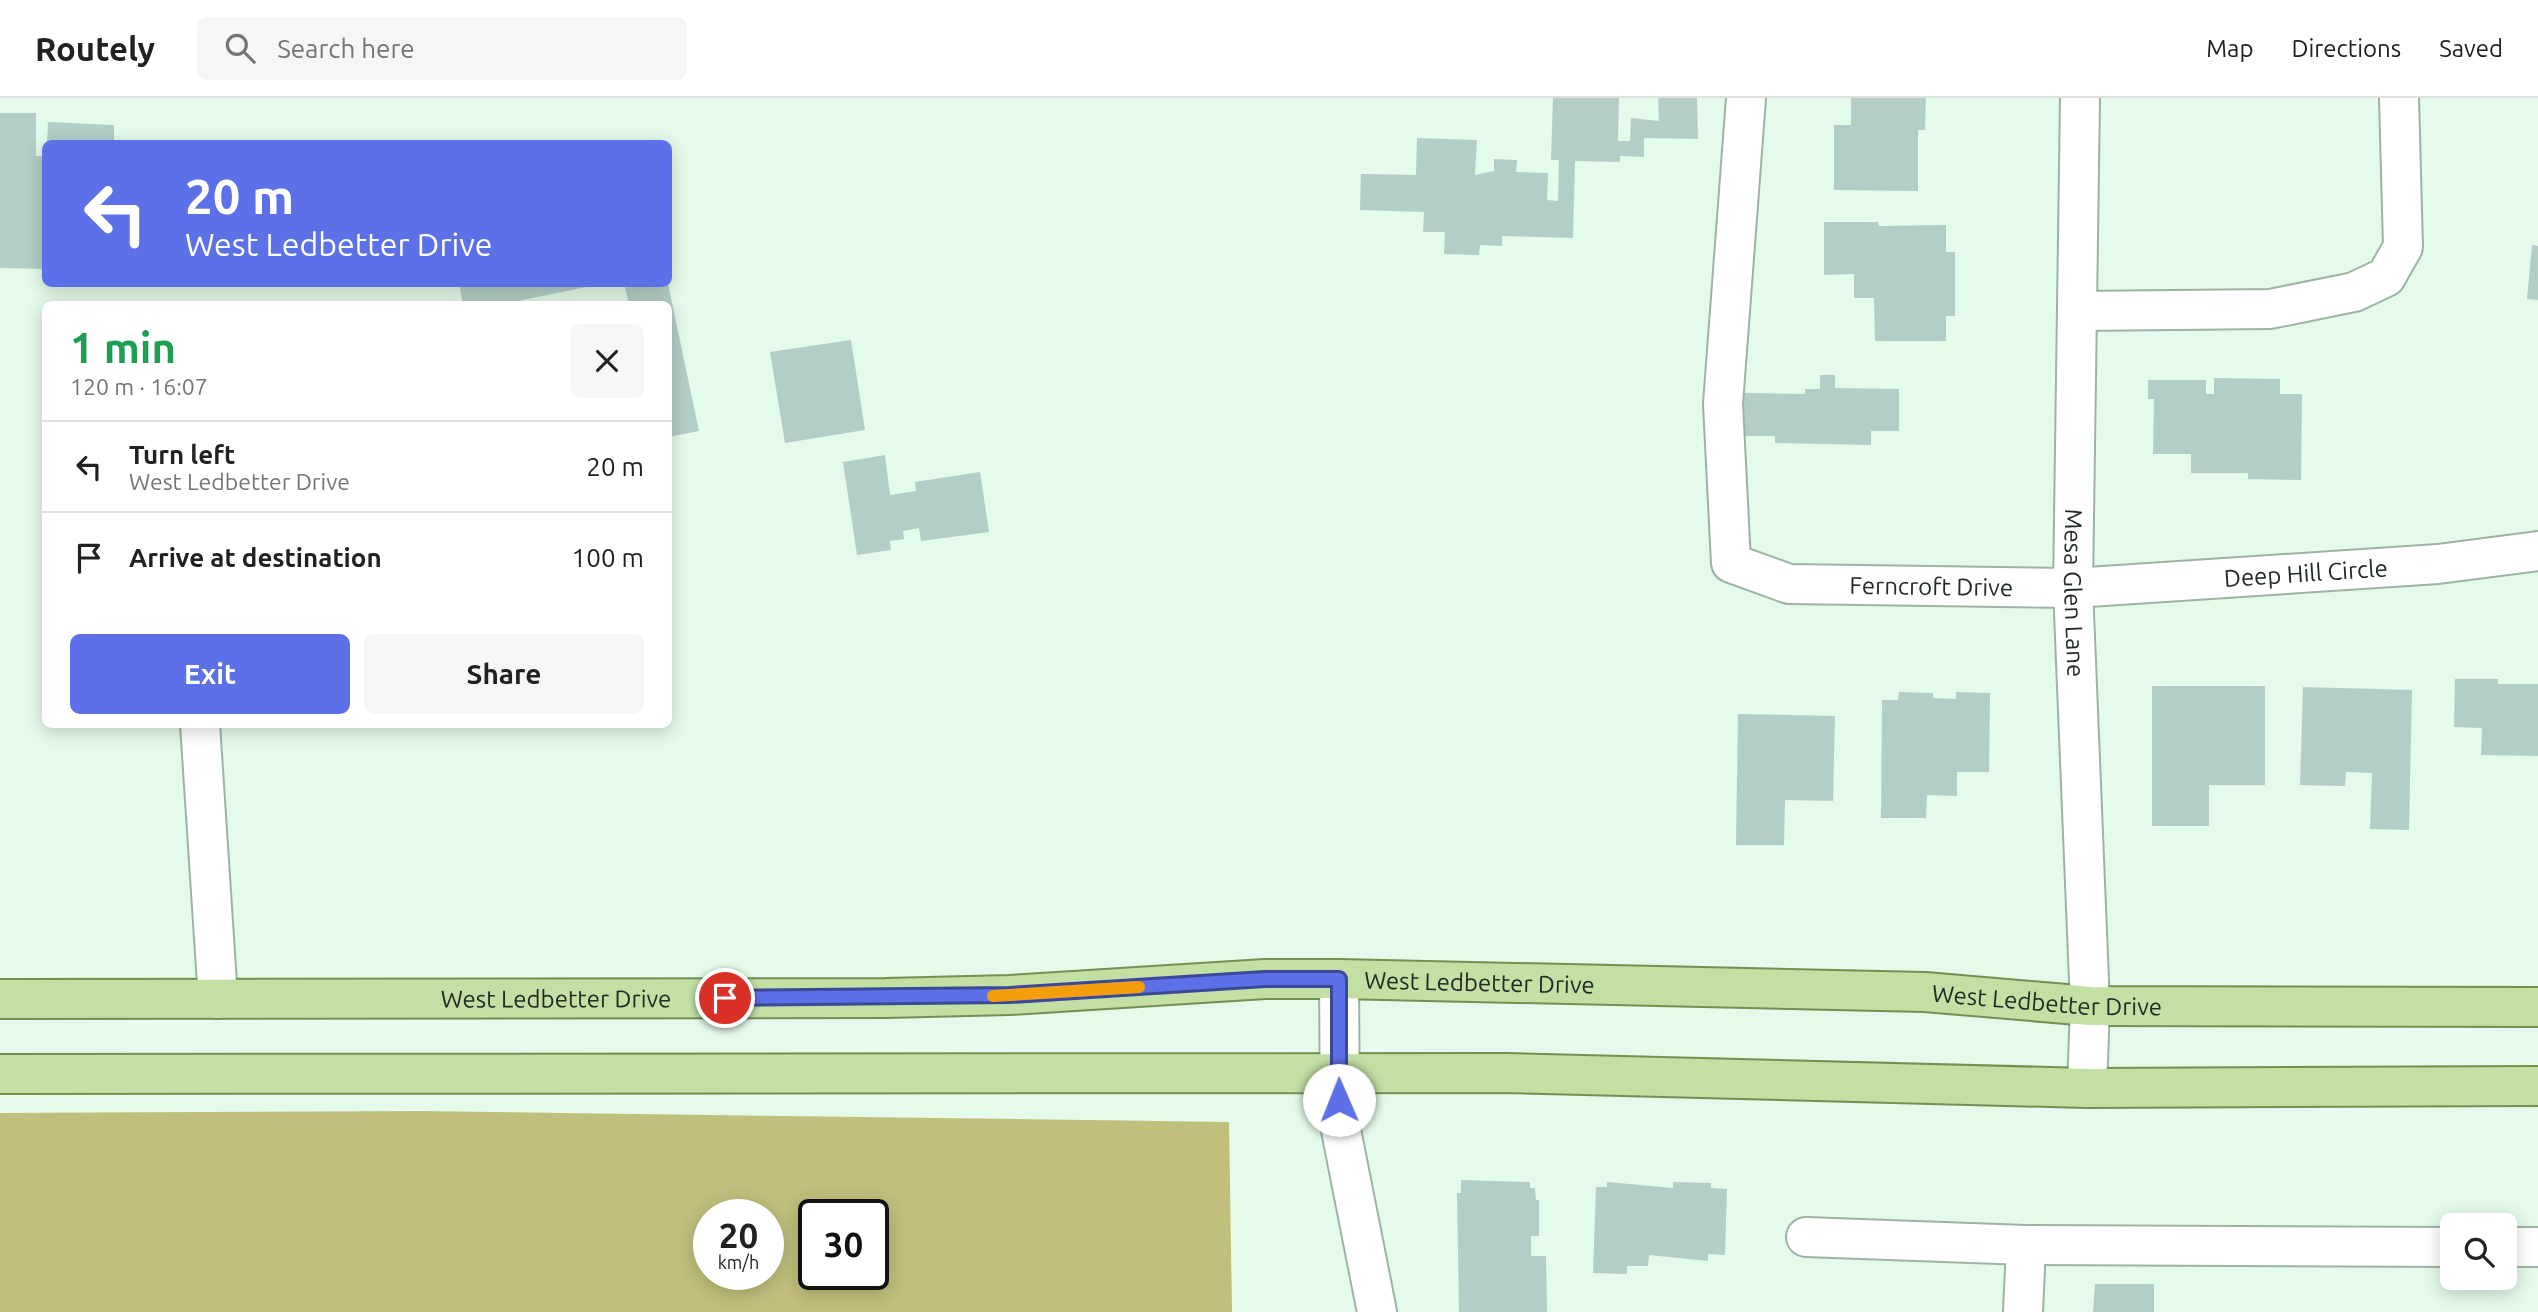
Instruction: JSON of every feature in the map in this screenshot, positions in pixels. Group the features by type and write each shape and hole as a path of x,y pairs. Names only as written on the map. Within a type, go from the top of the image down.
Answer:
{"main road":[{"name":"West Ledbetter Drive","path":"0,999 886,998 1010,995 1265,979 1339,979 1911,992 2090,1006 2538,1007"},
{"path":"0,1074 1506,1073 2087,1088 2538,1086"}],"street":[{"name":"Ferncroft Drive","path":"1746,98 1723,404 1731,563 1789,584 2073,588"},
{"name":"Mesa Glen Lane","path":"2080,98 2073,588 2090,1006 2087,1088"},
{"path":"2077,311 2270,309 2354,292 2386,277 2403,247 2399,98"},
{"name":"Deep Hill Circle","path":"2073,588 2438,564 2538,551"},
{"path":"200,728 218,999"},
{"path":"1339,979 1340,1125 1377,1312"},
{"path":"1806,1237 2026,1245 2440,1247"},
{"path":"2023,1312 2026,1245"},
{"path":"2517,1247 2538,1247"}],"shaded area":[{"path":"422,1111 1229,1122 1232,1312 0,1312 0,1113"}],"building":[{"path":"1553,98 1619,98 1618,141 1630,141 1631,118 1659,121 1658,98 1697,98 1698,139 1644,138 1644,157 1620,156 1620,162 1575,161 1573,238 1502,236 1502,246 1480,245 1479,255 1444,254 1445,232 1423,232 1424,212 1360,210 1361,174 1416,175 1417,138 1477,140 1475,175 1494,171 1494,159 1517,160 1516,172 1548,173 1547,200 1558,201 1559,160 1551,160"},
{"path":"1851,98 1926,98 1925,130 1918,130 1918,191 1834,190 1834,125 1851,125"},
{"path":"0,113 36,113 36,156 42,156 42,269 0,268"},
{"path":"48,122 114,125 114,140 47,140"},
{"path":"1824,222 1878,222 1879,226 1946,225 1946,252 1955,252 1955,316 1946,316 1946,341 1875,341 1874,298 1854,298 1854,274 1824,275"},
{"path":"2532,245 2538,246 2538,300 2527,299"},
{"path":"460,287 586,287 518,301 462,301"},
{"path":"625,287 669,287 672,301 628,301"},
{"path":"672,303 699,431 672,436"},
{"path":"851,340 865,430 785,443 770,352"},
{"path":"1820,375 1835,375 1835,388 1899,389 1899,431 1871,431 1871,445 1775,443 1775,436 1742,436 1743,393 1805,394 1805,389 1820,389"},
{"path":"2214,378 2280,379 2280,394 2302,394 2301,480 2248,479 2248,473 2191,473 2191,454 2153,454 2154,399 2148,399 2148,380 2206,380 2206,394 2214,394"},
{"path":"885,455 890,495 916,491 915,482 980,472 989,532 921,541 919,528 903,531 904,539 890,541 891,550 857,555 843,462"},
{"path":"2455,679 2498,679 2498,684 2538,684 2538,756 2481,755 2482,728 2454,727"},
{"path":"2152,686 2265,686 2265,785 2209,785 2209,826 2152,826"},
{"path":"2303,687 2412,690 2409,830 2370,829 2372,773 2346,772 2345,786 2300,785"},
{"path":"1899,692 1933,693 1933,698 1956,699 1956,692 1990,693 1989,772 1957,772 1957,796 1927,795 1926,818 1881,818 1882,700 1898,700"},
{"path":"1738,714 1835,716 1833,801 1785,800 1784,845 1736,845"},
{"path":"1461,1180 1530,1182 1530,1188 1535,1188 1536,1200 1539,1200 1539,1236 1531,1236 1531,1256 1546,1256 1547,1312 1459,1312 1457,1193 1461,1193"},
{"path":"1607,1182 1673,1188 1673,1182 1711,1183 1711,1188 1727,1189 1725,1255 1708,1254 1708,1261 1649,1255 1648,1266 1627,1266 1627,1274 1593,1273 1596,1187 1607,1187"},
{"path":"2095,1284 2154,1284 2154,1312 2093,1312"}],"slow traffic":[{"path":"993,996 1139,987"}],"route":[{"path":"725,998 1010,995 1265,979 1339,979 1339,1100"}]}
